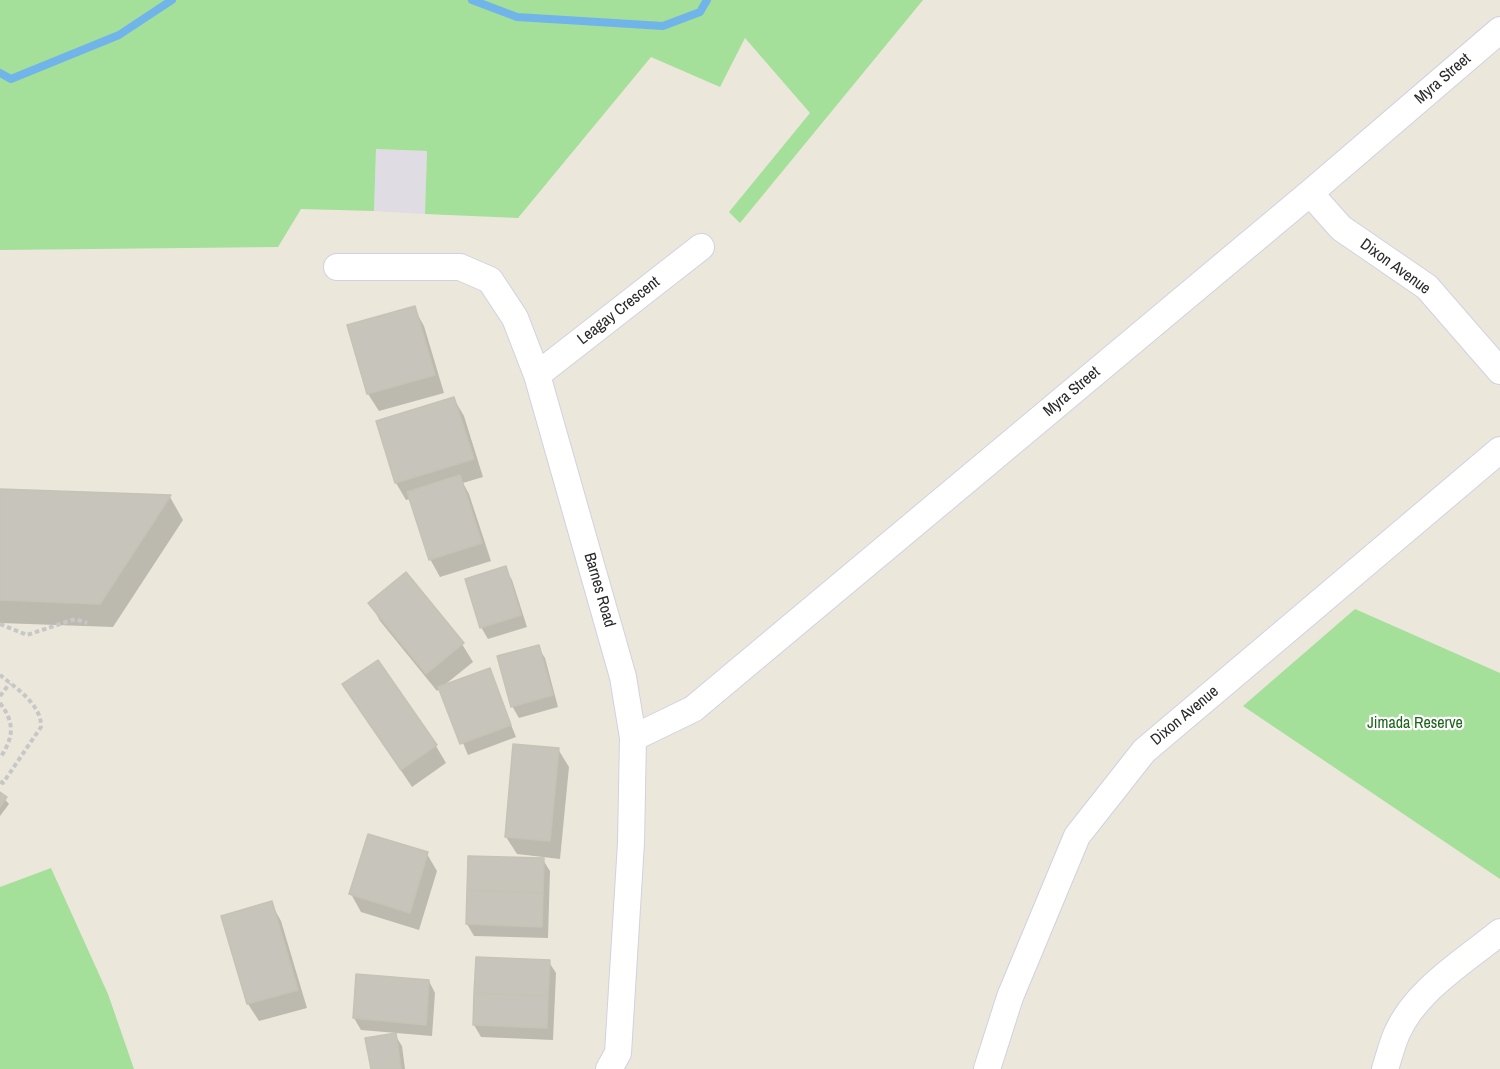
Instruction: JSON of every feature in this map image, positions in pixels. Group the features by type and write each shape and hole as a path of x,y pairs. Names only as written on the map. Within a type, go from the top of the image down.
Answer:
{"street":[{"name":"Myra Street","path":"633,738 693,709 1310,193 1500,30"},
{"name":"Dixon Avenue","path":"1310,193 1341,228 1427,287 1500,371"},
{"name":"Leagay Crescent","path":"537,375 701,247"},
{"name":"Barnes Road","path":"337,267 460,267 490,280 515,318 537,375 623,677 633,738 631,843 618,1053 609,1069"},
{"name":"Dixon Avenue","path":"987,1069 989,1055 1010,997 1077,836 1144,751 1500,450"},
{"path":"1385,1069 1397,1033 1411,1009 1427,992 1500,932"}],"path":[{"path":"0,624 27,635 75,620 87,623"},
{"path":"0,675 31,703 41,718 41,727 3,783 0,781"},
{"path":"0,696 10,683"},
{"path":"0,703 9,715 13,729 7,747 0,758"}],"shaded area":[{"path":"376,149 427,151 425,214 374,211"}],"green space":[{"path":"0,0 923,0 740,223 729,212 810,113 745,38 720,87 651,57 518,218 425,214 427,151 376,149 374,211 301,209 278,247 0,250"},
{"name":"Jimada Reserve","path":"1355,609 1500,673 1500,879 1243,706"},
{"path":"51,868 108,994 134,1069 0,1069 0,887"}],"building":[{"path":"415,306 435,375 367,394 347,325"},
{"path":"454,397 474,459 395,483 376,421"},
{"path":"460,475 482,543 429,560 407,492"},
{"path":"0,489 171,495 100,604 0,600"},
{"path":"506,566 521,615 480,628 465,579"},
{"path":"406,572 464,643 426,674 368,603"},
{"path":"539,645 553,695 511,707 497,656"},
{"path":"378,660 437,745 401,770 342,684"},
{"path":"490,668 511,725 460,744 438,687"},
{"path":"513,744 559,748 550,841 505,837"},
{"path":"0,792 7,797 0,807"},
{"path":"368,834 428,852 410,913 349,894"},
{"path":"468,856 544,858 543,893 467,890"},
{"path":"467,890 543,893 542,927 466,924"},
{"path":"272,901 298,990 247,1004 221,916"},
{"path":"476,957 550,960 548,996 474,993"},
{"path":"356,974 429,980 426,1025 353,1018"},
{"path":"474,993 548,996 547,1028 473,1025"},
{"path":"396,1033 401,1069 371,1069 365,1038"}],"waterway":[{"path":"0,73 11,79 119,35 172,0"},
{"path":"472,0 517,17 663,26 700,12 707,0"}]}
